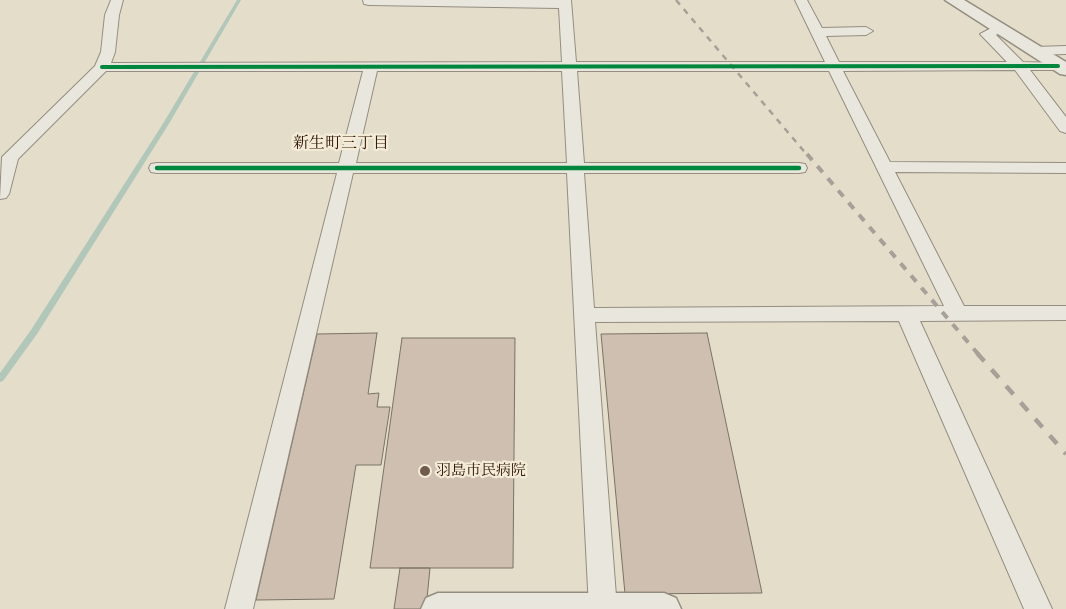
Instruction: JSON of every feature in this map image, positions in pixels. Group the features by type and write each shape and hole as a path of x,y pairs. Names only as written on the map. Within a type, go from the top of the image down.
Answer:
{"street":[{"path":"0,194 5,157 79,92 102,67 108,52 112,15 117,0"},
{"path":"801,0 957,313"},
{"path":"953,0 1035,51 1063,62"},
{"path":"369,1 565,2 603,609"},
{"path":"997,29 986,34 1018,65 1066,128"},
{"path":"816,32 866,31"},
{"path":"102,67 833,66 1018,65 1063,62"},
{"path":"239,609 371,66"},
{"path":"885,167 1066,168"},
{"path":"157,168 576,170 798,168"},
{"path":"906,313 1038,609"},
{"path":"585,314 1066,313"},
{"path":"438,609 664,609"}],"building":[{"path":"377,333 368,394 379,393 377,407 390,407 381,465 356,465 334,599 256,600 317,334"},
{"path":"707,333 762,593 625,594 601,334"},
{"path":"402,338 515,338 513,568 370,568"},
{"path":"400,568 430,568 426,609 394,609"}],"waterway":[{"path":"0,379 34,332 167,122 239,0"}],"railway":[{"path":"676,0 808,156"},
{"path":"807,154 979,355"},
{"path":"977,353 1066,454"}],"cycle path":[{"path":"102,67 1058,66"},
{"path":"157,168 799,168"}],"place":[{"name":"羽島市民病院","path":"425,471"}],"district":[{"name":"新生町三丁目","path":"341,144"}]}
